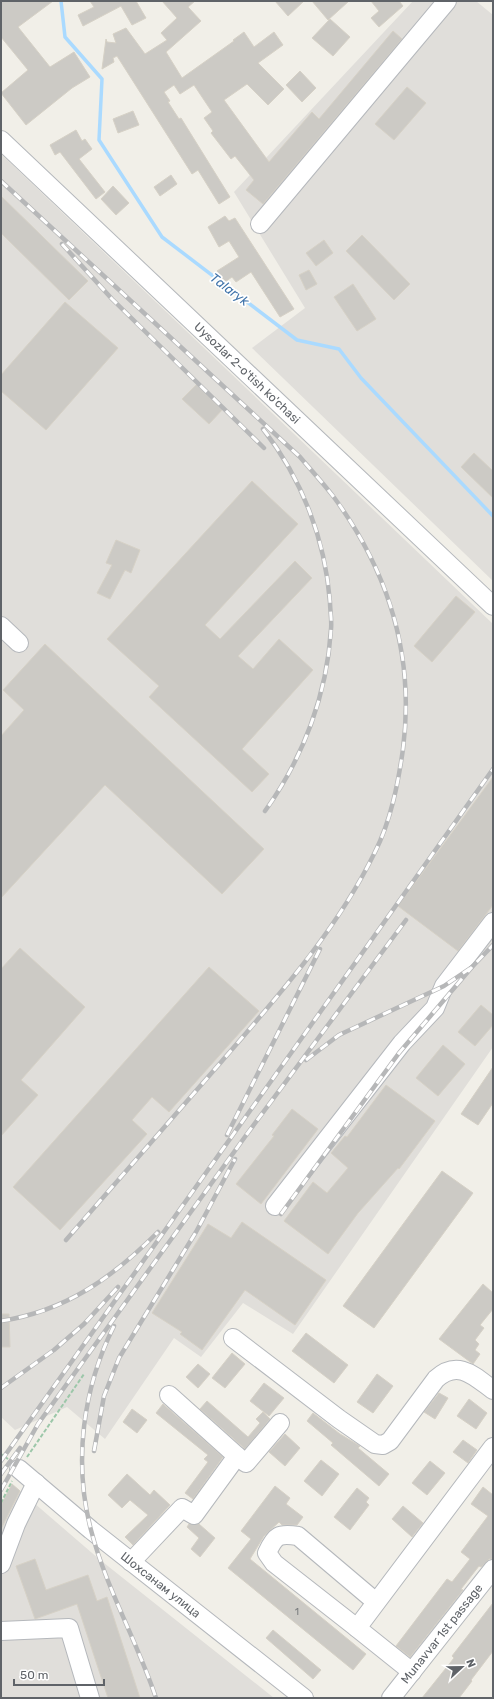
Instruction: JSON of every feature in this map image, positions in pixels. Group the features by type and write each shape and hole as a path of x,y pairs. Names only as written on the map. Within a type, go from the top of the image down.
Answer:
{"street":[{"path":"260,224 447,1"},
{"name":"Uysozlar 2-o'tish ko'chasi","path":"1,140 493,606"},
{"path":"1,626 19,643"},
{"path":"275,1206 402,1043 435,1008 444,986 493,922"},
{"path":"233,1338 339,1419 375,1444 383,1445 390,1441 436,1379 446,1372 457,1368 463,1370 493,1390"},
{"path":"169,1395 246,1463 280,1423"},
{"path":"357,1628 493,1446"},
{"path":"131,1562 182,1508 194,1515 237,1456"},
{"name":"Шохсанам улица","path":"19,1469 131,1562 304,1698"},
{"path":"1,1564 16,1524 36,1483"},
{"path":"376,1602 298,1536 282,1534 272,1540 267,1553 274,1563 412,1672"},
{"name":"Munavvar 1st passage","path":"391,1698 493,1569"},
{"path":"1,1631 69,1628 90,1698"}],"path":[{"path":"1,1503 19,1469 84,1374"}],"shaded area":[{"path":"413,1 476,1 493,15 493,581 252,348 305,308 234,192"},
{"path":"1,154 493,624 493,1047 293,1334 243,1303 201,1357 174,1338 105,1439 67,1407 15,1430 1,1417"},
{"path":"12,1484 99,1559 274,1698 1,1698 1,1507"}],"building":[{"path":"1,1 53,1 18,27 50,67 74,52 90,77 72,88 26,125 1,93 28,70 1,37"},
{"path":"90,1 136,1 146,18 132,25 121,6 83,26 78,15 94,7"},
{"path":"162,1 195,1 188,7 201,21 166,52 182,78 234,41 233,40 244,32 254,47 274,32 283,45 258,63 284,89 268,105 247,84 224,100 269,162 312,112 319,119 393,31 402,39 263,204 246,190 254,180 235,156 231,159 211,133 213,131 204,118 212,112 194,85 180,94 174,85 164,92 170,101 168,102 179,119 181,118 230,197 219,204 198,170 192,174 117,56 113,58 114,62 102,69 106,39 107,42 116,43 113,34 126,28 145,54 167,40 161,33 177,18"},
{"path":"275,1 304,1 288,16"},
{"path":"312,1 349,1 328,20"},
{"path":"371,1 399,1 403,6 379,27 371,18 379,11"},
{"path":"330,19 350,37 333,56 312,38"},
{"path":"300,71 316,88 302,102 286,85"},
{"path":"407,87 426,103 394,140 375,124"},
{"path":"133,111 139,125 118,133 113,119"},
{"path":"76,130 82,141 85,139 92,149 79,159 105,192 96,199 60,152 55,155 50,145"},
{"path":"171,175 177,184 160,196 154,187"},
{"path":"113,186 129,203 116,215 101,199"},
{"path":"1,196 88,281 69,300 1,233"},
{"path":"225,216 229,221 235,218 294,309 280,317 251,272 236,282 232,277 225,282 217,271 239,257 229,241 219,247 208,227"},
{"path":"362,235 410,284 394,300 346,251"},
{"path":"324,240 333,253 316,266 306,253"},
{"path":"309,270 317,284 306,290 299,275"},
{"path":"353,284 376,319 357,331 334,297"},
{"path":"65,302 118,348 46,430 1,391 1,375"},
{"path":"197,384 223,409 209,424 182,399"},
{"path":"474,453 493,471 493,498 461,467"},
{"path":"252,481 298,524 205,625 220,639 295,561 312,578 238,656 253,669 279,639 313,670 242,749 269,774 252,792 149,697 159,686 107,639"},
{"path":"116,540 140,550 131,573 125,570 110,599 97,593 112,565 106,563"},
{"path":"456,596 475,612 432,662 414,646"},
{"path":"45,644 264,849 222,894 105,785 1,898 1,736 24,710 3,690"},
{"path":"493,777 493,905 458,951 398,906"},
{"path":"20,948 85,1007 21,1080 38,1095 1,1136 1,969"},
{"path":"209,967 259,1011 169,1112 152,1097 132,1120 147,1134 60,1230 13,1187"},
{"path":"481,1005 493,1015 493,1025 475,1046 458,1032"},
{"path":"443,1045 465,1064 438,1096 416,1078"},
{"path":"493,1067 493,1103 478,1125 461,1114"},
{"path":"386,1085 435,1121 399,1169 398,1168 358,1213 328,1254 284,1221 313,1182 327,1193 348,1168 331,1153 345,1136 347,1137"},
{"path":"292,1109 318,1129 261,1204 236,1184 274,1136 272,1135"},
{"path":"442,1171 473,1193 374,1328 343,1306"},
{"path":"242,1222 326,1280 295,1325 245,1290 202,1350 180,1334 182,1332 152,1313 208,1224 231,1238"},
{"path":"483,1284 493,1293 493,1309 480,1325 484,1328 475,1340 479,1344 475,1350 480,1354 473,1364 439,1339"},
{"path":"1,1314 9,1314 10,1347 1,1347"},
{"path":"306,1333 348,1365 334,1383 292,1351"},
{"path":"232,1353 245,1364 225,1388 212,1378"},
{"path":"198,1364 210,1374 198,1388 186,1377"},
{"path":"377,1374 393,1386 373,1413 357,1402"},
{"path":"264,1383 284,1398 269,1416 250,1401"},
{"path":"439,1393 448,1398 435,1419 424,1412"},
{"path":"469,1399 487,1413 476,1429 457,1416"},
{"path":"207,1401 248,1437 260,1423 256,1419 263,1412 270,1419 245,1449 200,1409"},
{"path":"163,1404 223,1457 193,1499 185,1493 208,1462 204,1459 208,1455 156,1413"},
{"path":"132,1409 147,1420 137,1433 123,1422"},
{"path":"313,1413 340,1434 360,1446 358,1448 389,1474 379,1486 331,1445 333,1443 307,1421"},
{"path":"285,1434 300,1448 285,1466 269,1452"},
{"path":"463,1440 477,1450 468,1463 453,1452"},
{"path":"321,1460 339,1474 322,1496 304,1481"},
{"path":"430,1461 445,1473 427,1495 412,1483"},
{"path":"127,1474 150,1495 154,1490 170,1505 133,1545 125,1537 148,1515 130,1500 122,1508 108,1495"},
{"path":"12,1484 20,1491 1,1529 1,1505"},
{"path":"275,1486 290,1498 286,1504 303,1517 297,1525 282,1525 279,1522 264,1536 250,1559 366,1654 353,1670 228,1568 251,1539 241,1531"},
{"path":"483,1487 493,1495 493,1559 489,1559 481,1567 479,1566 461,1589 463,1590 410,1657 396,1646 447,1579 452,1582 470,1559 461,1552 488,1516 471,1504"},
{"path":"357,1488 369,1498 366,1502 369,1505 350,1530 334,1517"},
{"path":"403,1506 423,1523 412,1537 392,1519"},
{"path":"189,1524 199,1524 215,1538 200,1557 191,1549 199,1538 187,1527"},
{"path":"35,1559 46,1590 88,1575 97,1601 107,1597 140,1698 108,1698 77,1604 35,1619 16,1566"},
{"path":"493,1603 493,1651 471,1680 472,1681 459,1698 422,1698 454,1658 452,1656"},
{"path":"273,1630 321,1670 313,1679 266,1638"}],"waterway":[{"name":"Talaryk","path":"61,1 65,37 102,79 99,140 162,237 297,340 339,349 361,378 493,516"}],"railway":[{"path":"1,181 300,457 329,491 353,525 369,554 383,585 394,616 401,648 405,680 406,714 403,749 396,789 390,815 381,840 360,881 325,935 285,987 66,1240"},
{"path":"62,244 112,299 264,448"},
{"path":"263,429 277,448 300,489 317,533 327,579 331,622 329,654 311,725 302,748 291,769 279,791 265,811"},
{"path":"1,1461 493,769"},
{"path":"1,1490 38,1424 247,1134 406,920"},
{"path":"306,1060 339,1035 444,986 472,967 493,945"},
{"path":"227,1135 320,949"},
{"path":"281,1214 399,1053 472,967"},
{"path":"94,1451 104,1396 119,1358 196,1232 235,1159"},
{"path":"1,1321 25,1316 46,1309 67,1301 87,1290 123,1264 158,1232"},
{"path":"1,1388 54,1350 84,1324 118,1287"},
{"path":"114,1326 103,1350 88,1400 82,1452 83,1478 86,1504 97,1552 156,1698"},
{"path":"1,1474 20,1448"}]}
